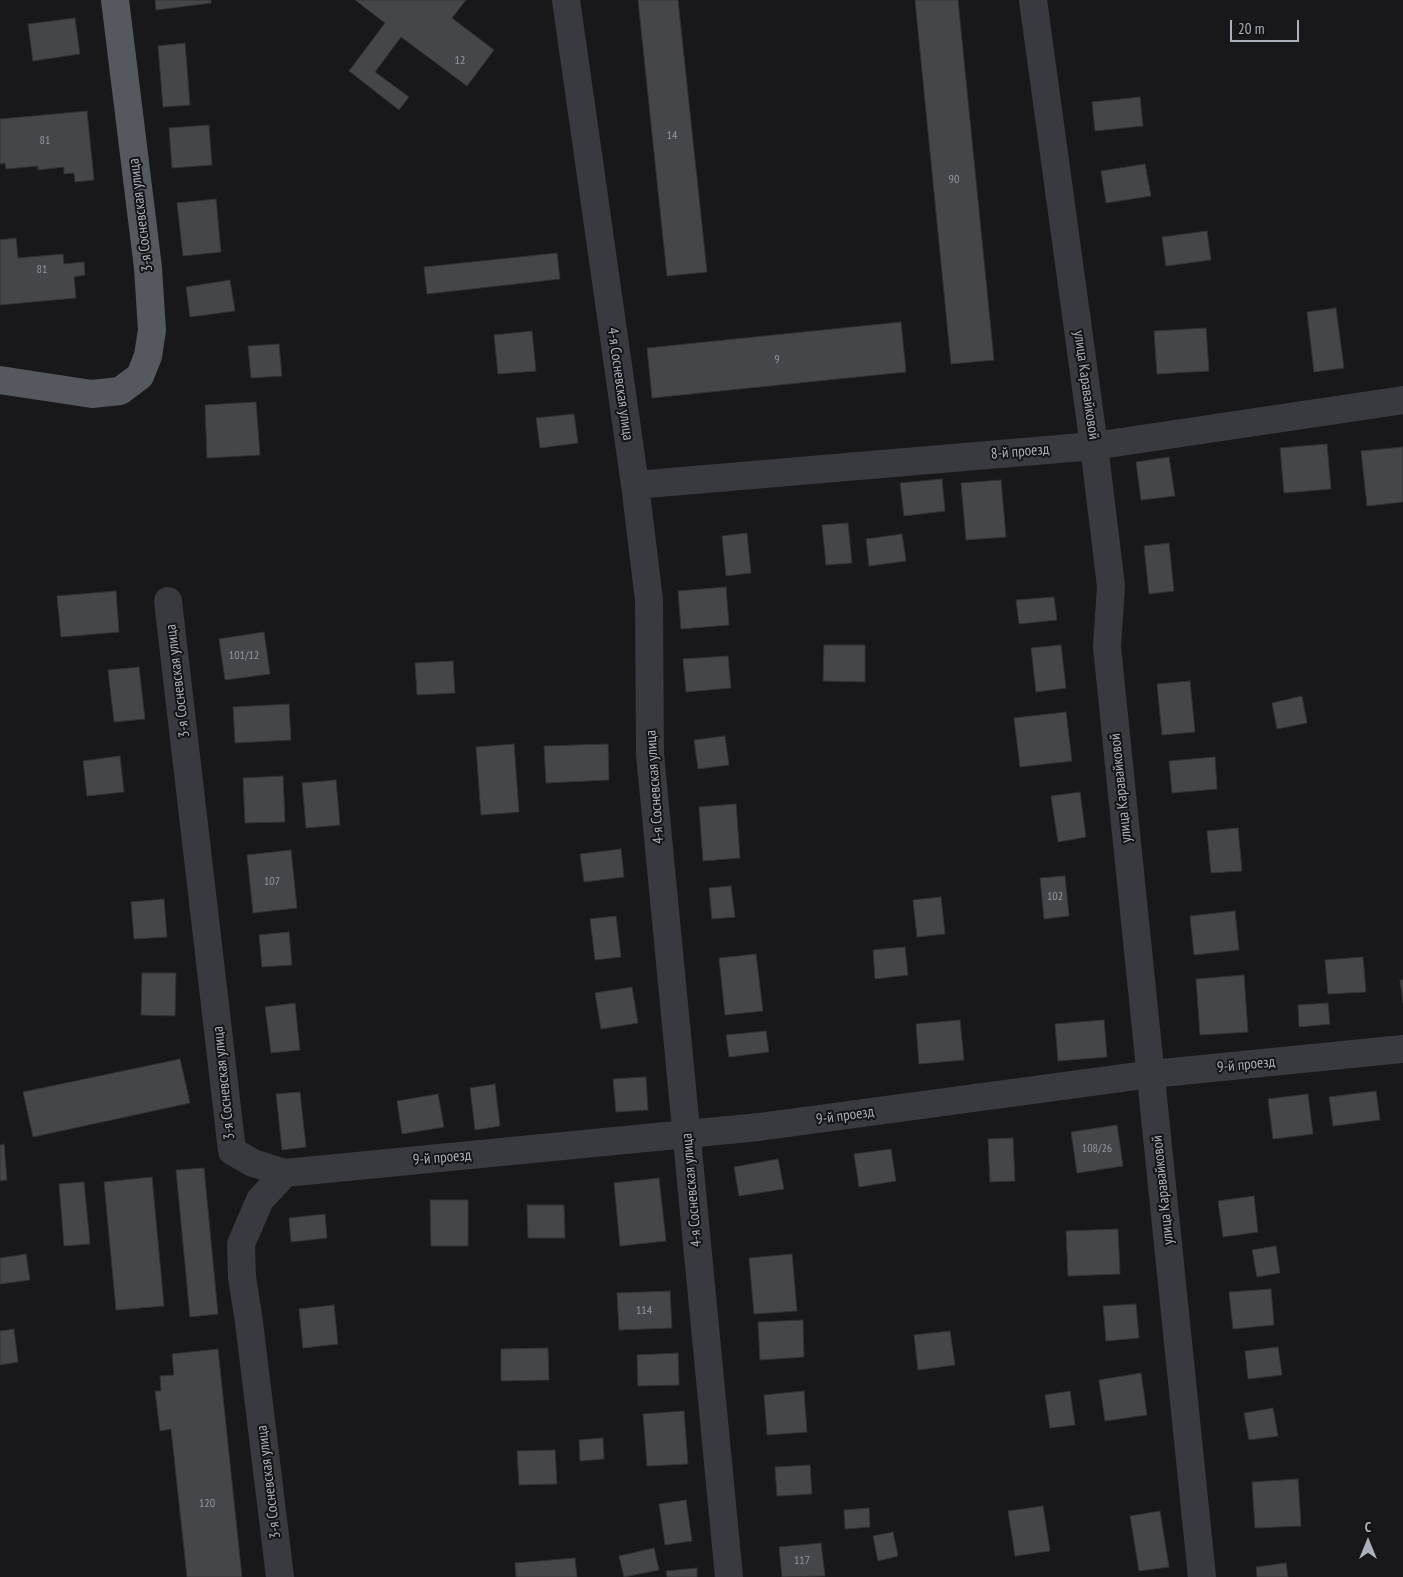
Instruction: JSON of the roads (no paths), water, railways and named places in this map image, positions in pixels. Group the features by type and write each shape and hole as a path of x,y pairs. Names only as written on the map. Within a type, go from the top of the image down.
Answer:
{"main road":[{"name":"3-я Сосневская улица","path":"0,380 92,394 120,391 140,376 148,356 152,330 148,268 115,0"}],"street":[{"name":"4-я Сосневская улица","path":"566,0 650,600 650,754 729,1577"},
{"name":"улица Каравайковой","path":"1033,0 1094,446 1111,586 1106,647 1152,1074 1202,1577"},
{"name":"8-й проезд","path":"635,485 1094,446 1403,400"},
{"name":"3-я Сосневская улица","path":"168,601 232,1151 253,1164 285,1173 260,1200 241,1244 242,1278 280,1577"},
{"name":"9-й проезд","path":"285,1173 769,1126 1152,1074 1403,1049"}]}
